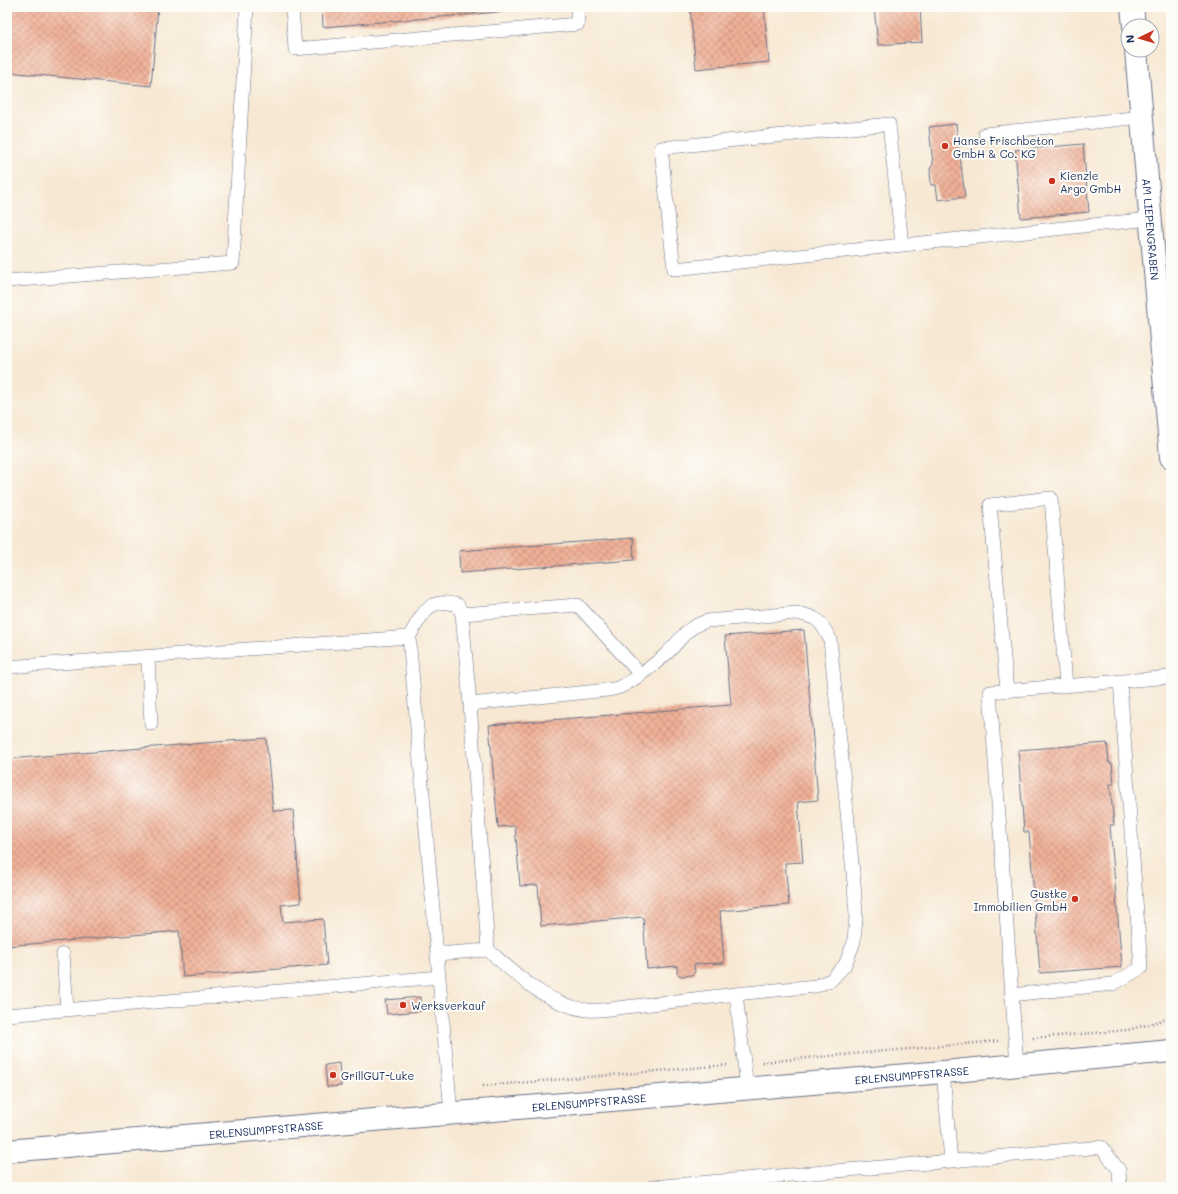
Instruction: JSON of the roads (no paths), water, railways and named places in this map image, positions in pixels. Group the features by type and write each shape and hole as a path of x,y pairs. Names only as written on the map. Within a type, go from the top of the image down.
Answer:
{"street":[{"path":"1132,7 1133,18"},
{"name":"AM LIEPENGRABEN","path":"1137,58 1171,457"},
{"name":"ERLENSUMPFSTRASSE","path":"7,1151 943,1072 1171,1051"}],"lane":[{"path":"7,281 233,263 247,7"},
{"path":"292,7 295,49 578,24 577,7"},
{"path":"985,134 1141,117"},
{"path":"902,245 889,124 661,148 674,269 1150,219"},
{"path":"1007,691 990,505 1051,498 1066,686"},
{"path":"451,1113 409,637 422,614 430,606 439,602 451,602 458,605 462,614 488,950"},
{"path":"462,614 578,605 640,674"},
{"path":"437,954 488,950 520,977 548,997 567,1006 588,1010 609,1009 816,986 831,980 845,965 854,942 856,916 854,883 830,639 822,624 810,616 796,613 707,621 697,624 687,631 665,655 620,687 608,690 470,704"},
{"path":"7,667 409,637"},
{"path":"148,657 151,724"},
{"path":"1017,1065 990,692 1171,677"},
{"path":"1012,995 1113,984 1142,968 1120,681"},
{"path":"63,954 66,1009"},
{"path":"7,1015 439,977"},
{"path":"736,994 747,1088"},
{"path":"943,1072 951,1161"},
{"path":"652,1187 1101,1147 1119,1170 1120,1187"}],"place":[{"name":"Hanse Frischbeton GmbH & Co. KG","path":"945,146"},
{"name":"Kienzle Argo GmbH","path":"1052,181"},
{"name":"Gustke Immobilien GmbH","path":"1075,899"},
{"name":"Werksverkauf","path":"403,1005"},
{"name":"GrillGUT-Luke","path":"333,1075"}]}
